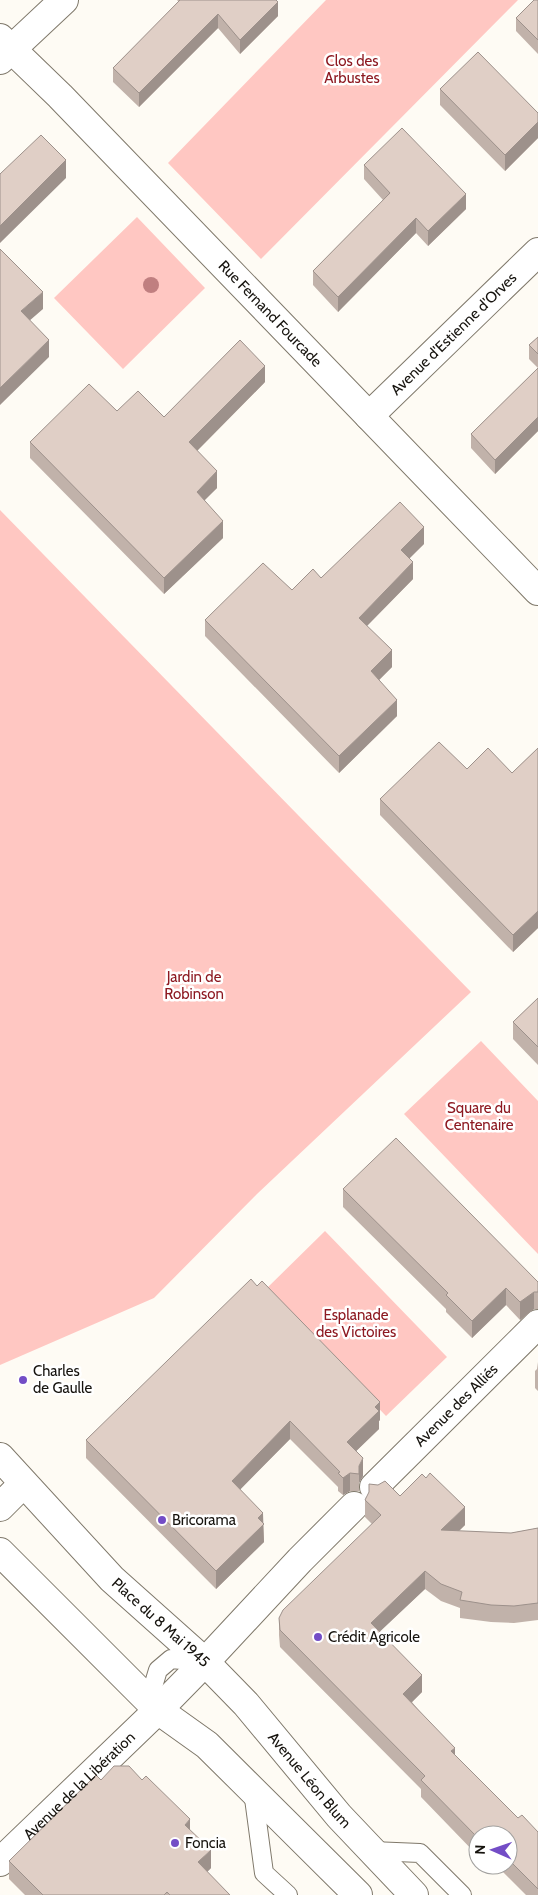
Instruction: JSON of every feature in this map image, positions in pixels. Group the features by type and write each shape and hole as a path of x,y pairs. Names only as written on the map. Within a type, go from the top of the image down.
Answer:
{"street":[{"path":"4,49 64,0"},
{"name":"Rue Fernand Fourcade","path":"4,49 60,96 538,591"},
{"name":"Avenue d'Estienne d'Orves","path":"369,416 538,252"},
{"name":"Avenue des Alliés","path":"374,1487 538,1324"},
{"name":"Place du 8 Mai 1945","path":"0,1457 112,1580 205,1662 154,1705"},
{"path":"0,1508 23,1484"},
{"path":"205,1662 300,1560 354,1506"},
{"path":"0,1552 154,1705 206,1745 358,1895"},
{"name":"Avenue Léon Blum","path":"205,1662 256,1716 339,1816 414,1895"},
{"name":"Avenue de la Libération","path":"0,1862 154,1705"}],"lane":[{"path":"253,1791 264,1872 288,1895"},
{"path":"372,1851 420,1854 462,1895"}],"green space":[{"name":"Clos des Arbustes","path":"326,0 518,0 261,259 168,163"},
{"path":"137,217 205,288 123,369 54,298"},
{"name":"Jardin de Robinson","path":"0,510 471,992 257,1194 154,1298 0,1365"},
{"name":"Square du Centenaire","path":"481,1041 538,1101 538,1254 404,1114"},
{"name":"Esplanade des Victoires","path":"325,1231 447,1357 386,1416 265,1290"}],"building":[{"path":"180,0 276,0 278,2 240,40 218,14 139,93 113,68"},
{"path":"534,0 538,0 538,40 516,18"},
{"path":"478,52 538,113 538,122 505,155 440,89"},
{"path":"402,128 466,194 428,231 416,218 338,297 313,271 390,193 364,165"},
{"path":"41,135 66,160 0,226 0,174"},
{"path":"0,249 43,292 21,311 49,340 0,388"},
{"path":"538,337 538,354 529,345"},
{"path":"240,340 265,366 189,442 217,471 197,492 223,521 164,578 30,442 89,384 117,411 138,391 164,417"},
{"path":"538,368 538,417 495,460 471,434"},
{"path":"400,502 424,527 401,550 413,562 359,618 392,650 371,671 397,700 339,756 205,620 263,563 292,590 313,569 321,578"},
{"path":"439,742 467,769 488,748 512,773 538,748 538,911 513,935 380,799"},
{"path":"538,998 538,1047 513,1022"},
{"path":"396,1138 538,1282 538,1292 534,1292 520,1302 506,1288 472,1321 446,1295 448,1293 343,1189"},
{"path":"251,1279 257,1286 262,1281 380,1402 375,1407 379,1411 347,1442 363,1458 359,1466 359,1474 350,1473 343,1478 338,1473 340,1472 290,1421 232,1481 263,1513 258,1518 264,1524 216,1571 86,1440"},
{"path":"430,1473 465,1507 441,1530 511,1533 538,1528 538,1603 514,1606 491,1605 460,1600 462,1592 441,1584 425,1571 371,1623 422,1675 403,1694 455,1748 451,1751 518,1818 522,1815 538,1832 538,1889 518,1869 518,1825 468,1825 468,1828 421,1780 425,1776 280,1630 279,1618 283,1610 381,1515 365,1500 369,1492 369,1484 378,1485 385,1481 400,1496 422,1474 426,1478"},
{"path":"114,1766 129,1766 142,1780 146,1776 190,1819 185,1825 211,1850 198,1862 230,1895 170,1895 167,1892 164,1895 43,1895 9,1861 96,1775 101,1780"}],"place":[{"name":"Charles de Gaulle","path":"23,1380"},
{"name":"Bricorama","path":"162,1520"},
{"name":"Crédit Agricole","path":"318,1637"},
{"name":"Foncia","path":"175,1843"}]}
